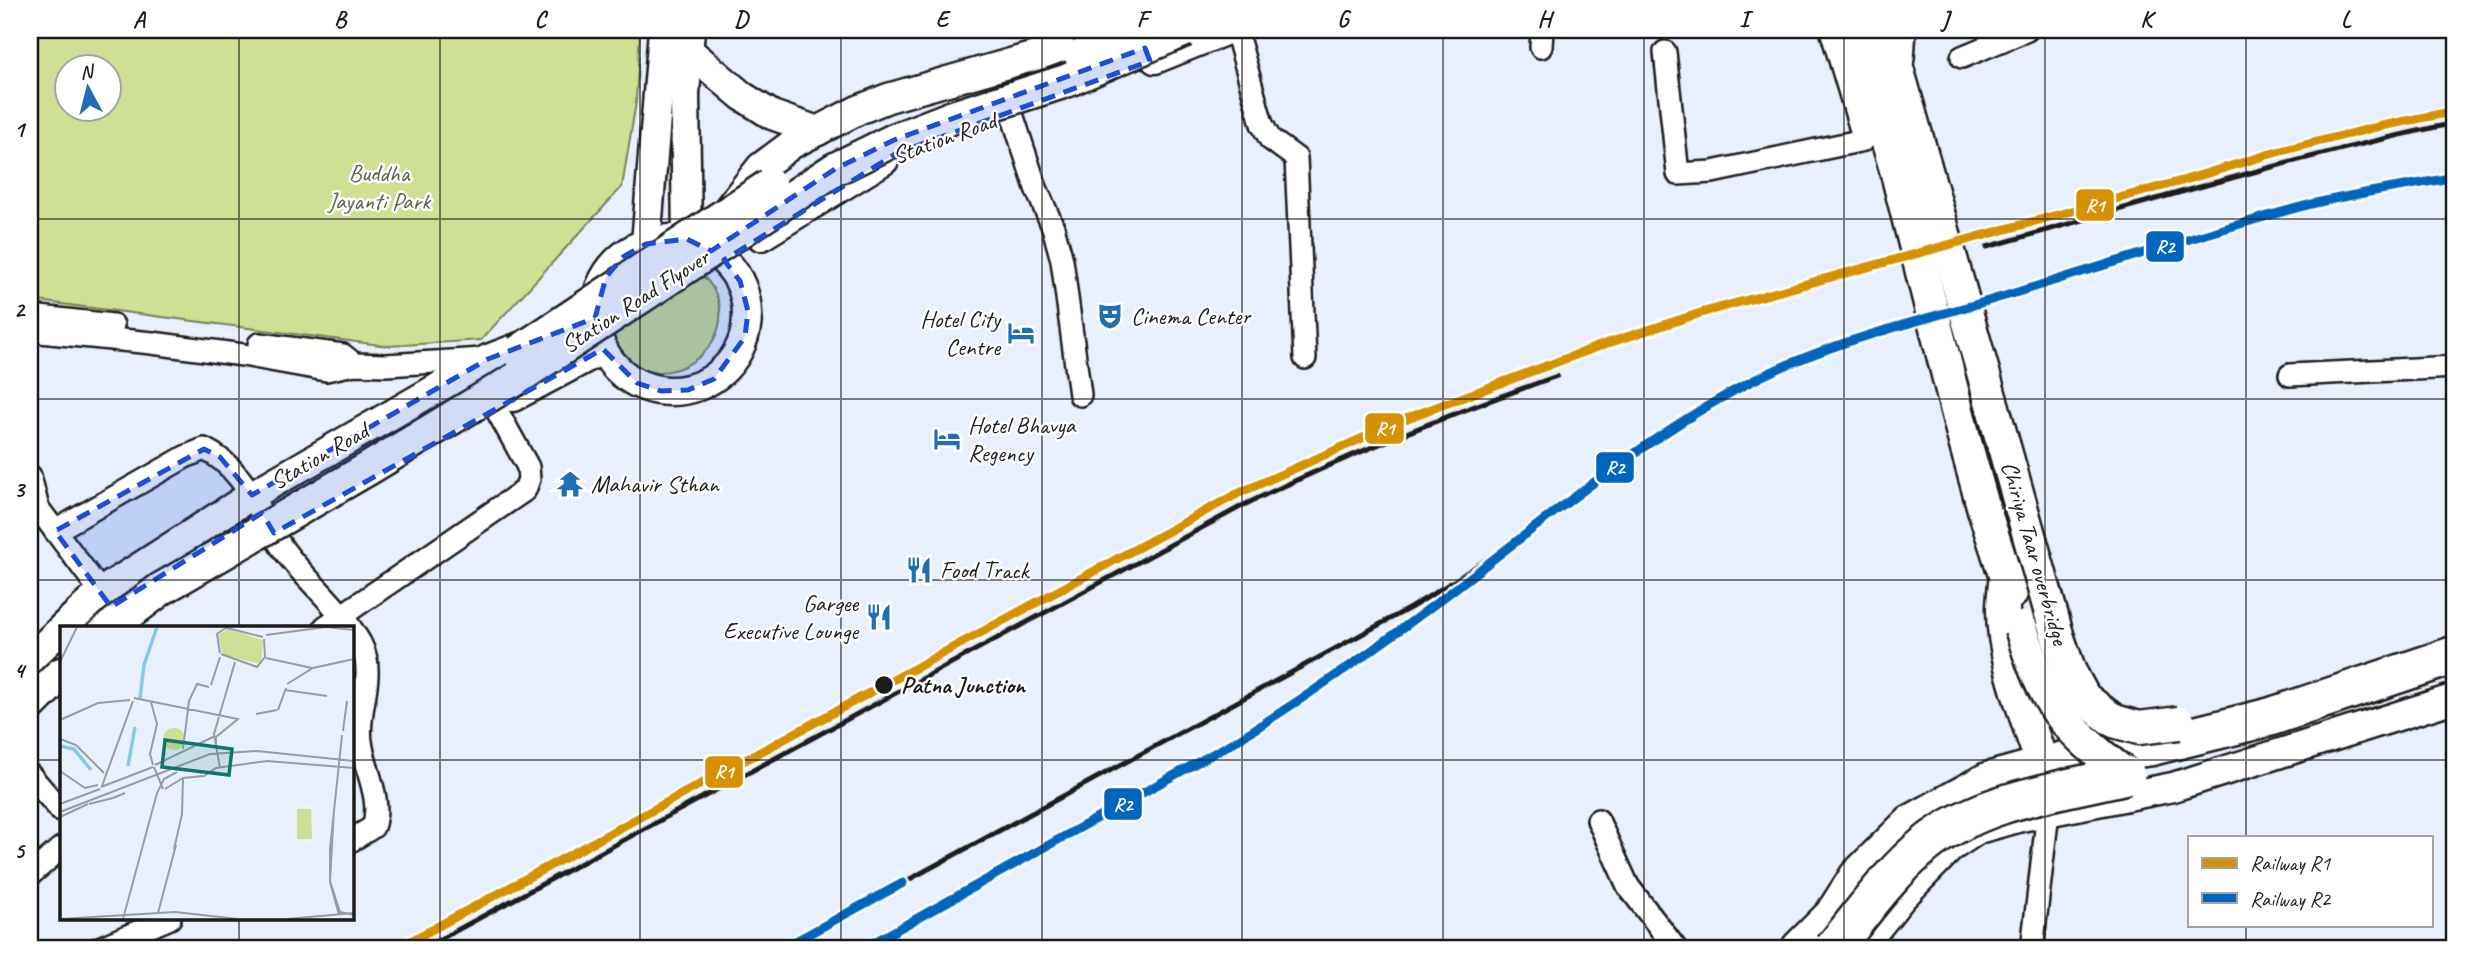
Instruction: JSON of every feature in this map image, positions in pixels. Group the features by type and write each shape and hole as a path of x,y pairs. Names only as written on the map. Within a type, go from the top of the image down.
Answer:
{"highway":[{"name":"Chiriya Taar overbridge","path":"2360,688 2455,654"},
{"path":"1833,949 1899,868 1927,843 1961,822 2000,806 2126,775 2167,768 2276,737 2455,673"},
{"path":"1800,949 1832,916 1858,877 1912,824 1989,781 2076,757 2149,747 2270,717 2360,688"}],"main road":[{"path":"646,244 663,30"},
{"path":"704,248 761,167 792,144 858,110 888,98 1042,54 1107,30"},
{"name":"Station Road Flyover","path":"88,626 105,611 178,561 291,496 478,378 788,173 898,117 950,98 1029,77 1070,61 1129,30"},
{"path":"1140,30 1150,61"},
{"name":"Station Road Flyover","path":"112,626 161,589 516,379 835,169 894,140 953,117 1066,81 1185,30"},
{"name":"Station Road","path":"704,248 897,153 1012,114 1227,30"},
{"name":"Chiriya Taar overbridge","path":"1854,30 1896,169 1965,442 2035,672 2045,694 2071,729 2090,748 2126,775"},
{"name":"Chiriya Taar overbridge","path":"1893,39 2058,638 2070,672 2084,698 2114,721 2139,728 2179,723 2280,696 2360,688"},
{"path":"689,40 685,94 704,248"},
{"path":"689,40 742,96 772,115 818,131"},
{"path":"666,239 704,248 740,281 748,311 745,337 733,360 714,379 688,390 661,391 637,383 615,368 603,349 595,318 596,302 606,277 623,257 646,244 666,239"},
{"name":"Station Road","path":"64,626 101,592 252,495 488,359 595,318"},
{"path":"133,626 274,533 603,349"},
{"path":"2006,573 2003,611 2015,677 2043,767"},
{"name":"Station Road","path":"30,659 60,630"},
{"path":"30,679 60,651"},
{"path":"30,705 60,675"},
{"path":"30,723 60,693"},
{"path":"1860,949 1902,897 1951,847 1978,829 2021,817 2173,787 2455,698"}],"street":[{"path":"1236,30 1262,124 1270,139 1284,152 1296,158 1305,358"},
{"path":"1665,52 1678,174 1712,172 1864,141 1831,30"},
{"path":"1962,57 2027,30"},
{"path":"1012,114 1036,188 1053,227 1062,260 1080,395"},
{"path":"30,316 44,328 326,369 354,365 488,359"},
{"path":"2290,375 2455,367"},
{"path":"55,531 185,457 204,449 219,457 252,495 283,549 342,625 525,490 529,479 528,467 495,407"},
{"path":"30,476 34,507 55,531 124,626"},
{"path":"354,640 366,656 368,671 360,727 361,742 377,804 373,827 354,839"},
{"path":"2032,949 2048,812 2043,767"},
{"path":"30,775 60,810"},
{"path":"1598,820 1628,886 1676,949"},
{"path":"30,875 60,849"},
{"path":"97,949 165,920"}],"highlighted area":[{"path":"1145,48 1150,61 897,153 724,260 740,281 748,311 745,337 714,379 688,390 661,391 637,383 603,349 274,533 262,513 111,607 55,531 204,449 220,457 252,495 488,359 595,318 606,277 623,257 646,244 687,239 711,251 835,169 894,140"}],"green space":[{"name":"Buddha Jayanti Park","path":"37,30 640,30 636,102 622,187 481,340 388,346 30,300 30,74"},
{"path":"695,268 710,284 720,307 718,328 709,347 693,362 673,370 652,371 631,364 613,344 606,326"}],"railway":[{"path":"1987,247 2278,165 2455,123"},
{"path":"1635,455 1741,387 1803,358 2304,206 2455,177"},
{"path":"396,949 1237,494 1409,417 1585,350 1705,312 1885,264"},
{"path":"422,949 1244,505 1399,436 1557,376"},
{"path":"781,949 1410,608 1539,523"}],"rail line":[{"name":"R1","path":"396,949 1237,494 1410,417 1605,344 1704,312 2185,180 2277,152 2455,111"},
{"name":"R2","path":"862,949 1261,725 1392,636 1624,461 1700,411 1770,372 1869,335 2263,217 2339,198 2455,177"},
{"name":"R2","path":"781,949 903,883"}],"place":[{"name":"Cinema Center","path":"1110,316"},
{"name":"Hotel City Centre","path":"1021,333"},
{"name":"Hotel Bhavya Regency","path":"947,439"},
{"name":"Mahavir Sthan","path":"570,484"},
{"name":"Food Track","path":"919,570"},
{"name":"Gargee Executive Lounge","path":"879,617"},
{"name":"Patna Junction","path":"884,685"}]}
